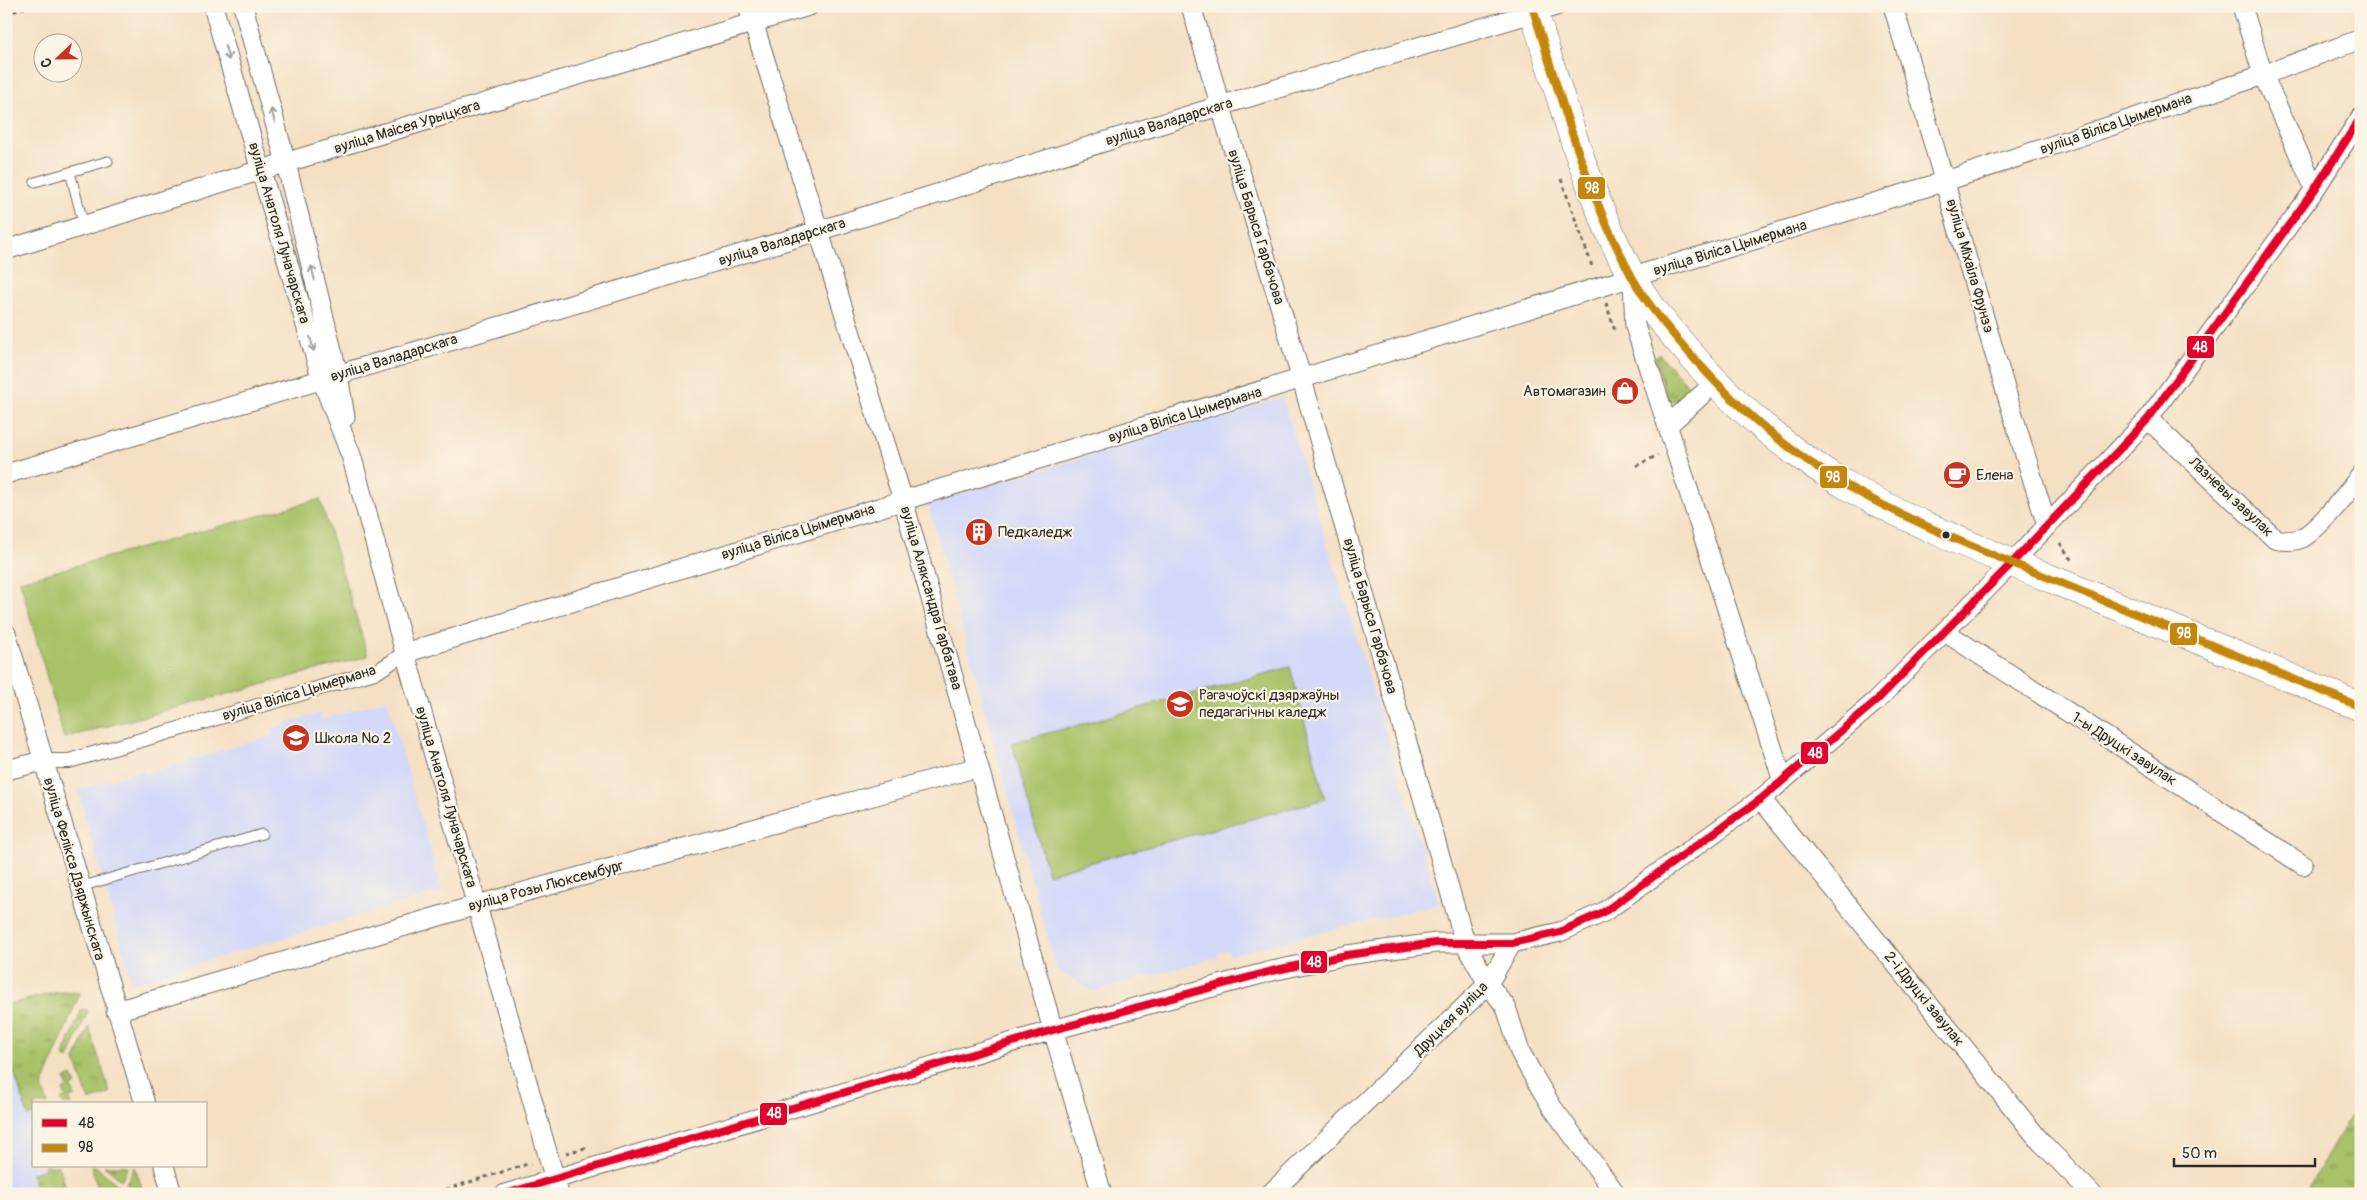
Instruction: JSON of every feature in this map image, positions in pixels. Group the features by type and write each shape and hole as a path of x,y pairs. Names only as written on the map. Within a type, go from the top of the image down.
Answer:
{"main road":[{"path":"1541,9 1584,168 1597,203 1632,278 1660,319 1715,383 1796,452 1849,487 1906,517 2012,563 2361,707"}],"street":[{"name":"вуліца Анатоля Луначарскага","path":"214,6 261,170 330,377 404,653 556,1186"},
{"name":"вуліца Анатоля Луначарскага","path":"243,6 286,163 330,377"},
{"name":"вуліца Маісея Урыцкага","path":"6,250 750,15 809,6"},
{"name":"вуліца Барыса Гарбачова","path":"1191,6 1219,106 1302,380 1464,943 1488,984 1506,1007 1520,1052 1552,1107 1616,1194"},
{"name":"вуліца Міхаіла Фрунзэ","path":"1893,6 1946,181 2021,443 2047,525"},
{"path":"2242,6 2263,75 2315,189"},
{"name":"вуліца Валадарскага","path":"6,474 818,231 1219,106 1541,9"},
{"name":"вуліца Аляксандра Гарбатава","path":"750,15 903,500 1053,1030 1102,1194"},
{"name":"вуліца Віліса Цымермана","path":"6,770 43,762 69,761 378,670 404,653 1302,380 1946,181 2263,75 2361,39"},
{"path":"505,1194 556,1186 1053,1030 1272,971 1347,955 1436,943 1512,944 1560,932 1604,912 1762,799 1876,701 2012,563 2148,419 2315,189 2361,117"},
{"path":"1632,278 1635,326 1782,781"},
{"path":"1668,425 1715,383"},
{"name":"Лазневы завулак","path":"2148,419 2275,539 2288,541 2302,538 2328,514 2361,475"},
{"name":"1-ы Друцкі завулак","path":"1945,632 2303,865"},
{"name":"вуліца Фелікса Дзяржынскага","path":"6,633 143,1102"},
{"name":"вуліца Розы Люксембург","path":"116,1011 477,905 978,767"},
{"name":"2-і Друцкі завулак","path":"1762,799 2041,1142 2092,1194"},
{"name":"Друцкая вуліца","path":"1270,1194 1488,984 1512,944"},
{"path":"165,1168 172,1194"}],"lane":[{"path":"35,182 108,161"},
{"path":"70,172 84,226"},
{"path":"80,888 262,834"}],"path":[{"path":"6,14 30,6"},
{"path":"1559,172 1617,335"},
{"path":"1636,466 1660,454 1657,445"},
{"path":"566,1153 585,1148"},
{"path":"431,1194 524,1165"}],"shaded area":[{"name":"Рагачоўскі дзяржаўны педагагічны каледж","path":"1282,397 1439,904 1229,955 1228,950 1218,952 1218,957 1093,992 1056,969 928,504"},
{"path":"387,699 442,891 132,983 78,790 143,770 145,774 273,735 271,728 320,713 322,720"},
{"path":"6,1047 28,1116 32,1117 32,1168 45,1169 32,1174 38,1194 6,1194"}],"green space":[{"path":"1659,354 1691,389 1673,401 1668,400 1655,357"},
{"path":"320,499 368,656 64,738 20,581"},
{"path":"1290,667 1325,799 1048,874 1012,743"},
{"path":"58,992 80,993 42,1087 47,1102 32,1102 32,1115 28,1116 6,1047 6,1005"},
{"path":"82,1009 88,1011 68,1059 63,1056"},
{"path":"89,1027 110,1093 89,1101 75,1060"},
{"path":"72,1076 76,1085 71,1087 75,1096 69,1098 70,1102 62,1102 61,1100 66,1098 63,1090 68,1088 64,1079"},
{"path":"2361,1098 2361,1194 2305,1194"},
{"path":"60,1168 68,1194 38,1194 31,1174 45,1169"},
{"path":"92,1168 97,1168 118,1185 113,1194 100,1194"},
{"path":"106,1168 128,1168 121,1180"},
{"path":"135,1168 144,1194 137,1194 126,1183"}],"transit line":[{"name":"98","path":"1532,6 1564,110 1588,178 1601,212 1638,288 1667,327 1708,374 1765,428 1829,475 1908,518 2361,707"},
{"name":"48","path":"505,1194 1053,1030 1272,971 1347,955 1436,943 1512,943 1560,932 1604,912 1761,799 1876,701 2012,563 2148,419 2315,189 2361,117"}],"place":[{"name":"Автомагазин","path":"1625,391"},
{"name":"Елена","path":"1957,475"},
{"name":"Педкаледж","path":"979,532"},
{"name":"Рагачоўскі дзяржаўны педагагічны каледж","path":"1180,704"},
{"name":"Школа № 2","path":"296,738"}]}
